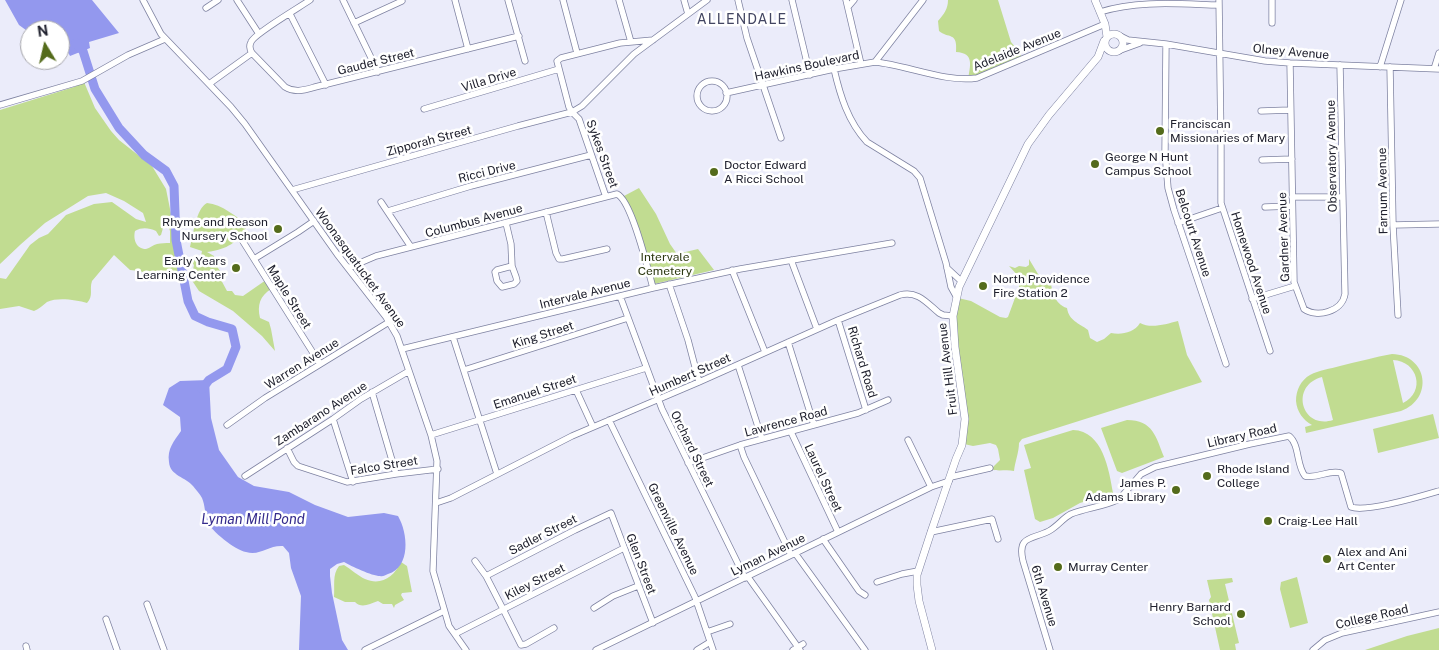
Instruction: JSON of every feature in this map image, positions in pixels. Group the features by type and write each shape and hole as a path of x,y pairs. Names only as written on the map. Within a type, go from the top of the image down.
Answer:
{"main road":[{"path":"1095,0 1111,37 1123,43 1121,48 1114,51 1106,48 1111,37"},
{"name":"Fruit Hill Avenue","path":"932,650 918,593 917,580 918,571 931,532 962,445 965,419 955,347 953,316 956,296 961,281 1028,144 1111,37"},
{"name":"Fruit Hill Avenue","path":"1098,56 1114,51"}],"street":[{"name":"Woonasquatucket Avenue","path":"143,0 157,29 245,124 389,322 402,349 431,435 437,461 433,571 449,626 464,650"},
{"path":"206,8 218,0"},
{"path":"237,0 259,34"},
{"path":"209,84 252,53 250,44 259,34 310,0"},
{"path":"343,0 378,72"},
{"path":"455,0 468,49"},
{"path":"508,0 525,61"},
{"path":"563,0 578,53"},
{"path":"619,0 630,42"},
{"path":"684,0 688,14"},
{"path":"572,112 582,106 634,54 707,0"},
{"path":"738,0 747,38 781,138"},
{"path":"792,0 810,75"},
{"path":"854,0 847,3 861,64"},
{"name":"Hawkins Boulevard","path":"726,93 875,62 923,0"},
{"path":"1272,0 1272,23"},
{"path":"1380,67 1401,0"},
{"path":"354,23 402,2"},
{"path":"1100,12 1108,9 1141,5 1218,2"},
{"name":"Homewood Avenue","path":"1218,2 1222,208 1270,351"},
{"path":"290,14 326,85"},
{"name":"Adelaide Avenue","path":"875,62 957,78 976,78 1105,24"},
{"name":"Gaudet Street","path":"252,53 288,89 300,91 518,36"},
{"name":"Olney Avenue","path":"1111,37 1290,64 1436,69"},
{"path":"0,105 82,81 126,57 165,39"},
{"path":"559,69 557,61 559,59 578,53 630,42 653,40"},
{"name":"Olney Avenue","path":"1114,51 1142,42"},
{"name":"Belcourt Avenue","path":"1166,44 1165,151 1166,176 1170,199 1226,364"},
{"path":"1436,69 1439,53"},
{"name":"Gardner Avenue","path":"1290,64 1295,286 1302,307 1307,311 1315,314 1328,311 1338,306 1344,298 1344,246"},
{"name":"Observatory Avenue","path":"1340,65 1344,246"},
{"name":"Farnum Avenue","path":"1390,67 1393,225 1398,314"},
{"name":"Sykes Street","path":"559,69 572,112 579,119 606,197 618,194 622,198 637,229 653,288"},
{"name":"Villa Drive","path":"424,109 559,69"},
{"path":"834,69 849,117 861,135 867,142 914,171 920,178 951,287 956,296"},
{"path":"709,82 720,84 726,93 727,96 724,104 715,110 707,110 701,106 697,99 699,88 709,82"},
{"path":"1261,111 1290,110"},
{"name":"Zipporah Street","path":"292,190 572,112"},
{"name":"Ricci Drive","path":"388,210 591,155"},
{"path":"1262,160 1292,159"},
{"name":"Columbus Avenue","path":"348,268 376,256 606,197"},
{"path":"1292,197 1342,197"},
{"path":"381,202 411,248"},
{"path":"1265,207 1292,206"},
{"path":"1178,223 1222,208"},
{"path":"546,212 559,259 607,249"},
{"path":"254,259 314,220"},
{"path":"506,223 512,244 512,266"},
{"path":"1393,225 1439,224"},
{"name":"Maple Street","path":"242,240 320,364"},
{"name":"Intervale Avenue","path":"402,349 732,270 892,244"},
{"path":"791,260 818,329"},
{"path":"947,268 961,281"},
{"path":"732,270 765,352"},
{"path":"669,284 688,340 699,382"},
{"path":"1252,299 1295,286"},
{"name":"Humbert Street","path":"436,503 451,498 593,426 658,400 838,320 900,295 908,293 921,297 943,315 953,316"},
{"name":"Orchard Street","path":"620,296 658,400 688,464 746,577 798,648"},
{"name":"King Street","path":"464,370 628,318"},
{"name":"Richard Road","path":"838,320 866,410"},
{"name":"Warren Avenue","path":"227,425 320,364 389,322"},
{"path":"453,337 497,474"},
{"path":"788,342 814,426"},
{"path":"738,365 762,439"},
{"name":"Emanuel Street","path":"431,435 646,368"},
{"name":"Zambarano Avenue","path":"245,476 372,392 409,370"},
{"path":"576,390 593,426"},
{"path":"372,392 396,474"},
{"name":"Lawrence Road","path":"688,464 740,445 866,410 888,400"},
{"path":"333,419 353,482"},
{"name":"Greenville Avenue","path":"609,420 697,602 713,650"},
{"name":"Laurel Street","path":"790,432 838,532"},
{"name":"Library Road","path":"1022,546 1027,540 1050,531 1073,514 1117,500 1141,474 1155,467 1283,436 1292,438 1302,472 1305,476 1311,477 1334,472 1341,473 1352,507 1380,506 1439,491"},
{"path":"908,440 931,487"},
{"path":"740,445 744,457 793,554 865,650"},
{"name":"Falco Street","path":"287,448 298,466 341,481 353,482 438,469"},
{"name":"Lyman Avenue","path":"596,650 931,487 950,479 990,468"},
{"name":"Glen Street","path":"610,513 653,623"},
{"name":"Sadler Street","path":"486,576 610,513"},
{"path":"931,532 992,519 998,539"},
{"path":"823,539 858,591 865,595"},
{"name":"6th Avenue","path":"1022,546 1023,561 1050,650"},
{"name":"Kiley Street","path":"455,634 624,548"},
{"path":"475,561 486,576 521,645 554,628"},
{"path":"877,582 918,571"},
{"path":"594,608 613,596 638,586"},
{"path":"148,604 164,650"},
{"path":"365,650 444,612"},
{"name":"College Road","path":"1314,650 1331,637 1342,633 1439,612"},
{"path":"106,620 117,650"},
{"path":"707,632 730,624"},
{"path":"697,650 710,642"}],"green space":[{"path":"948,0 998,0 1011,42 1020,53 1023,61 981,79 968,80 969,58 962,53 956,52 954,38 939,31 938,21 945,11"},
{"path":"84,82 95,108 111,131 119,140 152,166 166,189 171,214 173,246 182,259 187,261 176,274 159,278 140,271 130,270 114,255 92,281 91,295 87,303 62,299 51,300 34,311 19,306 0,309 0,278 6,279 30,245 48,234 66,215 94,204 112,202 136,219 146,222 143,213 124,201 106,193 88,196 45,223 0,264 0,110 74,87","holes":["164,227 169,228 170,243 157,244 146,249 143,249 136,243 135,231 143,228 151,229 156,231 159,236"]},
{"name":"Intervale Cemetery","path":"639,188 656,214 670,244 677,254 698,249 714,270 654,284 643,241 624,196"},
{"path":"207,203 223,208 248,225 236,241 221,249 207,252 214,256 215,263 221,272 220,278 227,291 232,291 235,295 243,296 266,280 271,289 262,298 259,305 259,313 260,318 269,322 275,351 262,336 233,311 199,291 191,279 194,265 191,261 201,256 202,251 190,247 200,210"},
{"path":"1029,259 1038,274 1046,279 1050,279 1056,300 1067,308 1072,319 1088,330 1090,338 1097,342 1111,333 1119,334 1131,331 1140,323 1154,326 1178,321 1187,355 1202,382 1022,439 1019,443 1014,471 994,470 991,469 1000,460 996,445 990,443 973,446 964,444 965,430 954,329 958,298 971,301 1000,317 1008,317 1019,287 1020,278 1009,266 1015,268 1019,266 1026,267 1029,265"},
{"path":"1392,354 1404,356 1419,369 1422,378 1422,388 1419,397 1412,405 1401,411 1306,433 1305,427 1312,425 1301,415 1296,401 1298,389 1304,380 1310,375 1321,371","holes":["1393,360 1408,366 1416,378 1415,392 1403,403","1322,377 1333,420 1322,421 1314,419 1307,413 1304,406 1303,397 1305,389 1312,382"]},
{"path":"1433,414 1439,438 1378,453 1373,429"},
{"path":"1127,420 1143,423 1148,426 1156,437 1164,457 1122,473 1117,471 1101,428"},
{"path":"1073,430 1083,432 1098,444 1103,453 1113,493 1080,503 1053,518 1040,522 1035,519 1024,470 1031,468 1024,445"},
{"path":"401,562 407,566 412,592 402,593 401,595 404,600 395,605 394,608 392,604 383,604 378,601 363,606 355,602 345,602 334,597 335,577 339,566 344,565 362,578 371,581 382,581 395,572"},
{"path":"1297,577 1308,623 1290,628 1280,589 1281,582"},
{"path":"1232,578 1233,582 1225,584 1239,643 1235,644 1236,650 1220,650 1209,600 1211,597 1207,580"},
{"path":"1439,628 1439,650 1365,650 1407,636"}],"water":[{"path":"5,0 92,0 119,33 89,42 90,48 70,56 70,20 20,20 19,25"},
{"name":"Lyman Mill Pond","path":"209,380 211,418 219,450 238,477 254,486 289,492 315,505 348,517 384,513 398,516 404,531 405,549 401,564 395,570 383,576 376,576 344,562 330,569 332,593 342,640 348,650 299,650 301,596 291,568 289,553 283,546 251,553 241,551 230,544 209,525 203,501 199,494 190,483 175,473 170,467 170,449 181,431 180,417 163,405 169,388 180,381"}],"waterway":[{"path":"76,43 83,51 95,89 119,128 144,155 166,171 174,186 176,240 188,301 195,316 232,329 236,347 227,369 209,380 202,389"}],"place":[{"name":"Franciscan Missionaries of Mary","path":"1160,131"},
{"name":"George N Hunt Campus School","path":"1095,164"},
{"name":"Doctor Edward A Ricci School","path":"714,172"},
{"name":"Rhyme and Reason Nursery School","path":"278,229"},
{"name":"Early Years Learning Center","path":"236,268"},
{"name":"North Providence Fire Station 2","path":"983,286"},
{"name":"Rhode Island College","path":"1207,476"},
{"name":"James P. Adams Library","path":"1176,490"},
{"name":"Craig-Lee Hall","path":"1268,521"},
{"name":"Alex and Ani Art Center","path":"1327,559"},
{"name":"Murray Center","path":"1058,567"},
{"name":"Henry Barnard School","path":"1241,614"}],"district":[{"name":"ALLENDALE","path":"742,20"}]}
